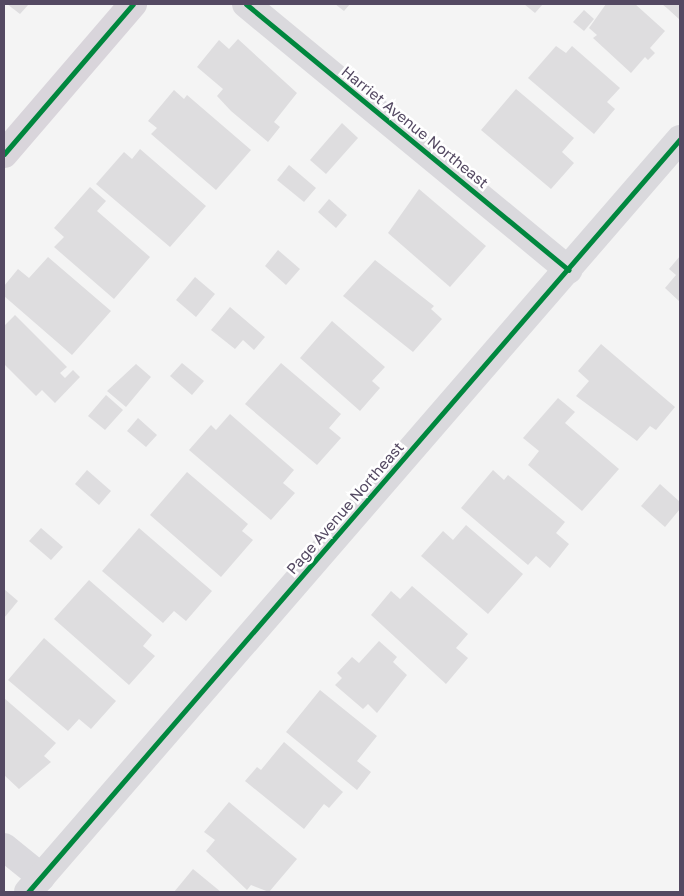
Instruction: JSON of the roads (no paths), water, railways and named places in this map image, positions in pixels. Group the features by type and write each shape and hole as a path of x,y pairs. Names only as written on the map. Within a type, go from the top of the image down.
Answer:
{"street":[{"path":"4,154 132,4"},
{"name":"Harriet Avenue Northeast","path":"246,4 569,270"},
{"name":"Page Avenue Northeast","path":"34,885 569,270 680,139"},
{"path":"4,847 34,885"}]}
